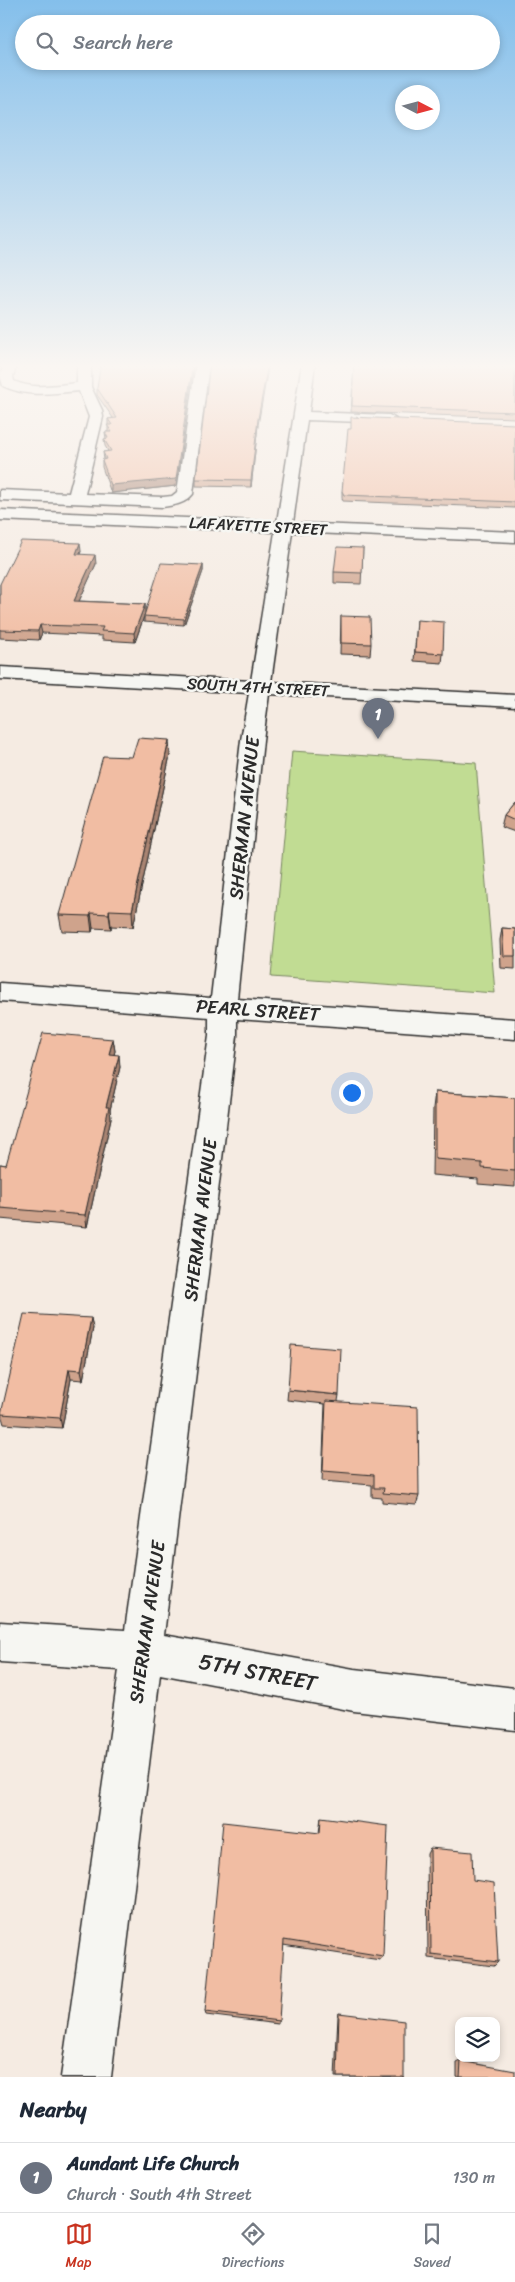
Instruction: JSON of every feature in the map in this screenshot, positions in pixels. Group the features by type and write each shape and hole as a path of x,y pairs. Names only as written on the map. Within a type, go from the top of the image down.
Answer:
{"street":[{"path":"75,498 79,490 86,460"},
{"path":"0,495 163,502 177,500 185,494 190,460"},
{"name":"SHERMAN AVENUE","path":"86,2077 202,1208 223,1036 222,1007 259,687 295,460"},
{"name":"LAFAYETTE STREET","path":"0,515 515,538"},
{"name":"SOUTH 4TH STREET","path":"0,673 515,701"},
{"name":"PEARL STREET","path":"0,992 515,1029"},
{"name":"5TH STREET","path":"0,1642 143,1651 354,1690 515,1709"}],"green space":[{"path":"292,751 476,763 495,993 271,977"}],"building":[{"path":"102,460 179,460 176,479 111,485"},
{"path":"198,460 253,460 251,480 196,479"},
{"path":"345,460 515,460 515,502 344,495 342,491"},
{"path":"21,541 80,543 76,554 95,555 74,601 145,604 134,633 101,631 103,627 40,625 38,631 0,630 0,584"},
{"path":"337,547 363,548 362,573 334,572"},
{"path":"161,563 203,565 184,619 144,616"},
{"path":"341,616 370,617 371,644 341,643"},
{"path":"417,620 444,622 443,654 415,652"},
{"path":"138,738 169,740 132,911 109,910 109,914 91,913 90,916 59,915 103,756 132,757"},
{"path":"515,802 515,820 504,815"},
{"path":"502,928 515,929 515,956 504,956"},
{"path":"43,1033 113,1039 109,1054 119,1055 106,1107 109,1107 85,1215 0,1208 0,1164 6,1165"},
{"path":"435,1092 515,1098 515,1171 482,1168 482,1163 435,1159"},
{"path":"24,1314 91,1318 81,1370 69,1369 60,1418 1,1414"},
{"path":"291,1345 341,1349 339,1395 288,1390"},
{"path":"326,1401 418,1407 419,1496 383,1493 384,1488 374,1488 374,1475 323,1471"},
{"path":"321,1817 388,1826 383,1956 284,1940 279,2021 205,2012 223,1822 320,1833"},
{"path":"430,1848 472,1852 473,1880 494,1883 498,1962 431,1954"},
{"path":"339,2013 404,2021 404,2077 337,2077"},
{"path":"461,2062 515,2071 515,2077 460,2077"}],"place":[{"name":"Aundant Life Church","path":"378,739"}]}
